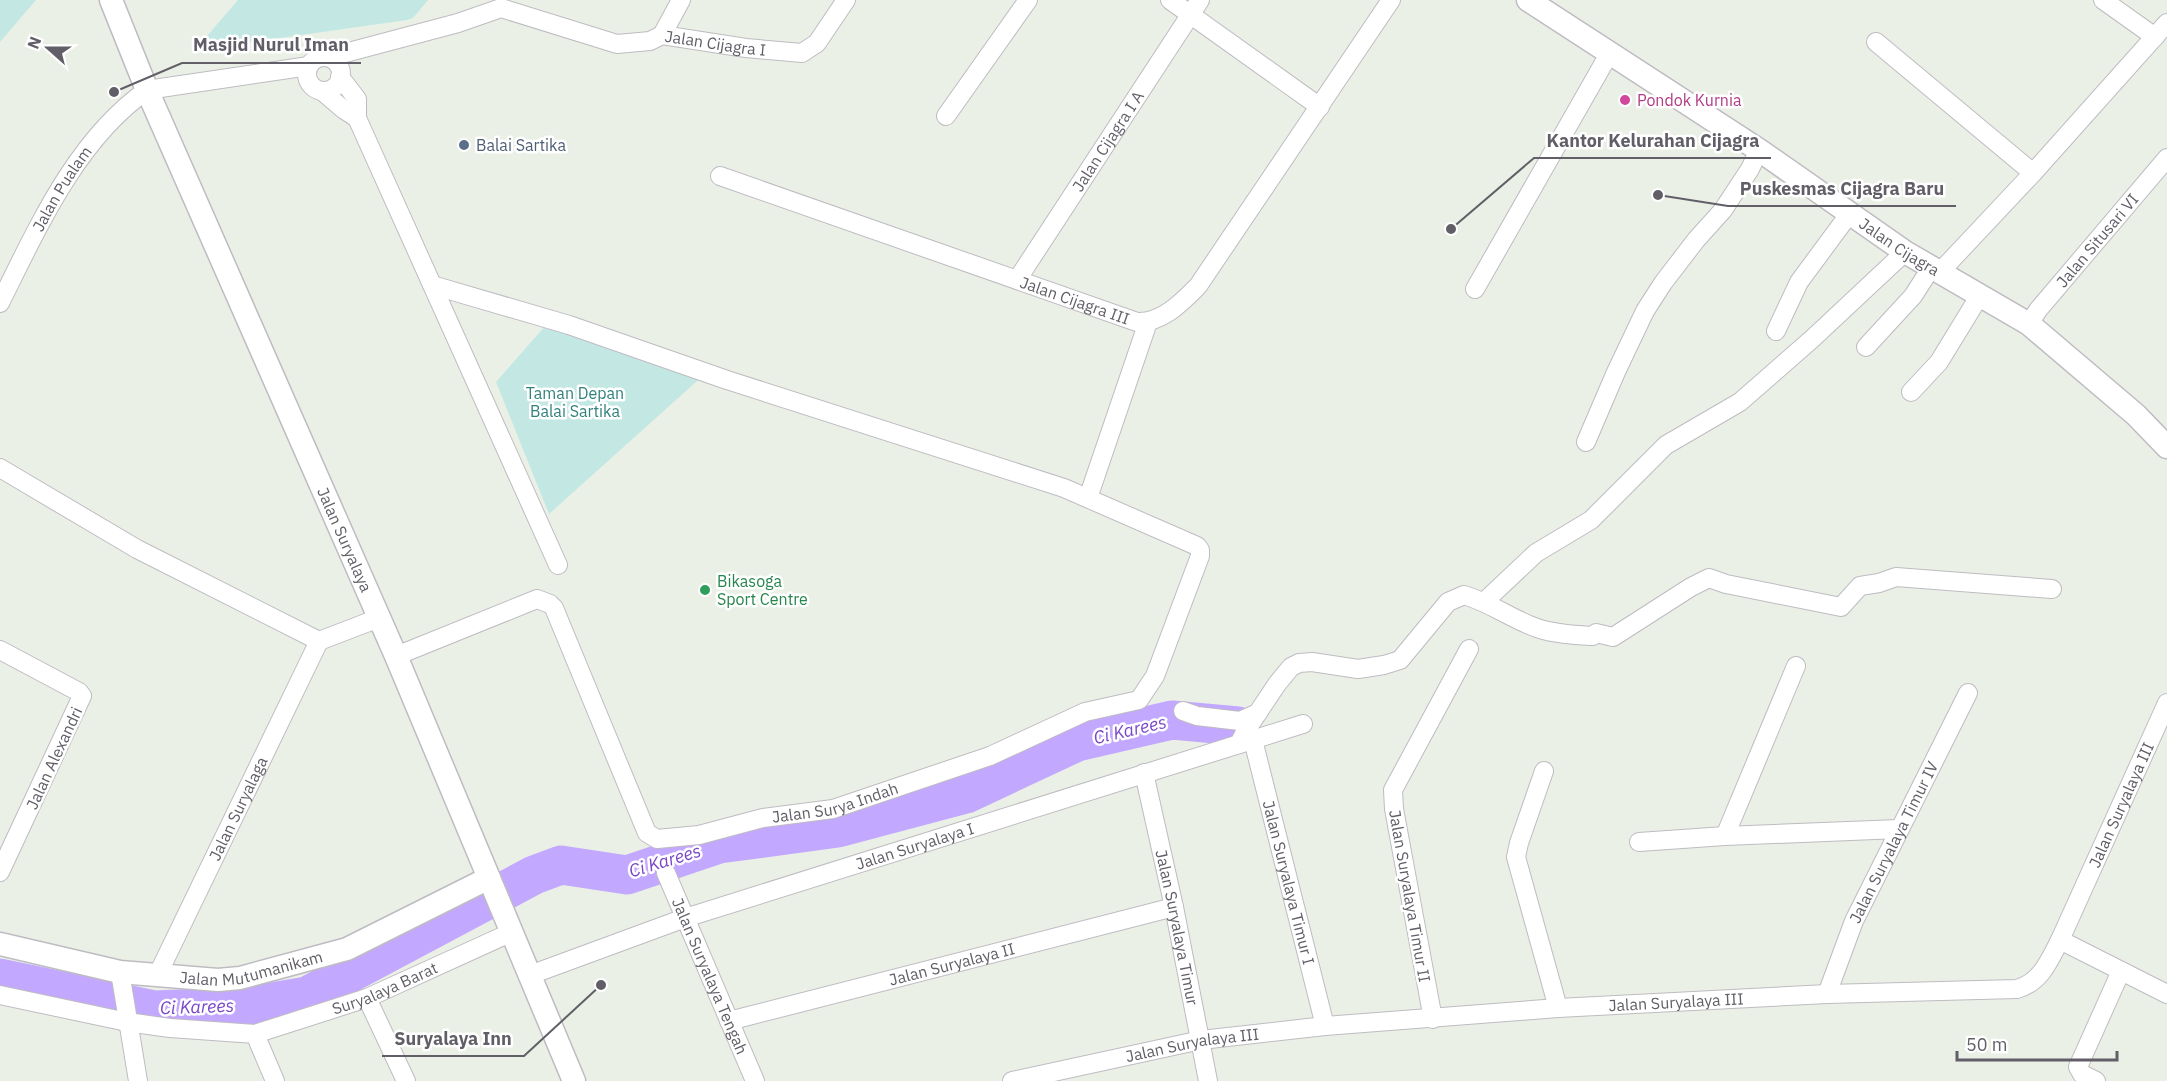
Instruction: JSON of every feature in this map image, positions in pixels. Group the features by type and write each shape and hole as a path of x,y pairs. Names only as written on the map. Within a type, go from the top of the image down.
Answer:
{"street":[{"name":"Jalan Suryalaya","path":"111,0 147,90 396,656 574,1081"},
{"path":"662,35 681,0"},
{"name":"Jalan Cijagra I","path":"337,68 355,51 458,24 501,4 616,44 650,41 662,35 746,48 802,53 817,43 846,0"},
{"path":"946,116 1028,0"},
{"path":"1170,0 1195,7 1320,107"},
{"name":"Jalan Cijagra III","path":"720,176 1137,322 1148,322 1160,318 1183,301 1198,286 1391,0"},
{"path":"1866,347 1935,270 2033,173 2161,30 2103,0"},
{"name":"Jalan Cijagra","path":"1541,4 1610,54 1759,150 1905,252 2029,324 2136,415 2167,447"},
{"name":"Jalan Cijagra I A","path":"1017,280 1195,7"},
{"path":"1876,42 2033,173"},
{"path":"1475,289 1610,54"},
{"path":"147,90 304,69 314,60 322,57 337,68 357,99 357,118 558,565"},
{"path":"322,91 330,90 337,84 337,68"},
{"path":"304,69 309,82 315,88 357,118"},
{"name":"Jalan Pualam","path":"0,303 39,225 91,144 133,100 147,90"},
{"path":"1586,442 1645,311 1695,240 1723,210 1750,169 1759,150"},
{"name":"Jalan Situsari VI","path":"2029,324 2038,310 2167,158"},
{"path":"1776,331 1799,282 1850,213"},
{"path":"1485,601 1536,553 1591,520 1666,446 1740,402 1812,339 1905,252"},
{"path":"432,285 569,324 727,380 1064,488 1088,498 1148,322"},
{"path":"1911,392 1939,362 1980,295"},
{"path":"0,468 137,549 319,641 379,618"},
{"name":"Jalan Surya Indah","path":"396,656 537,599 542,600 554,608 647,833 652,837 657,839 699,835 763,818 833,809 990,756 1085,712 1141,699 1155,676 1200,556 1200,550 1197,546 1088,498"},
{"path":"1183,711 1197,716 1240,721 1249,730 1277,684 1291,667 1299,663 1311,662 1358,669 1400,660 1448,602 1464,595 1485,601 1512,618 1537,628 1593,636 1596,633 1613,637 1691,586 1709,578 1726,584 1841,607 1860,586 1896,577 2052,589"},
{"name":"Jalan Suryalaga","path":"158,976 319,641"},
{"name":"Jalan Suryalaya Timur II","path":"1433,1019 1394,809 1393,790 1470,649"},
{"name":"Jalan Alexandri","path":"0,650 80,692 82,696 0,872"},
{"path":"1725,836 1796,666"},
{"name":"Jalan Suryalaya Timur IV","path":"1827,994 1854,921 1968,693"},
{"name":"Jalan Suryalaya III","path":"1012,1081 1201,1040 1324,1026 1558,1008 1827,994 2017,989 2027,986 2043,972 2060,940 2167,703"},
{"name":"Jalan Suryalaya I","path":"530,975 685,918 1144,773 1249,730 1303,724"},
{"name":"Jalan Suryalaya Timur I","path":"1249,730 1324,1026"},
{"path":"1544,771 1516,857 1558,1008"},
{"name":"Jalan Suryalaya Timur","path":"1144,773 1209,1081"},
{"path":"1639,842 1899,829"},
{"name":"Jalan Suryalaya Tengah","path":"666,873 755,1081"},
{"name":"Jalan Mutumanikam","path":"0,944 120,972 218,980 240,978 347,949 492,884"},
{"name":"Jalan Suryalaya II","path":"729,1021 1174,907"},
{"name":"Suryalaya Barat","path":"255,1034 367,998 509,927"},
{"path":"2060,940 2167,994"},
{"path":"2096,1081 2082,1074 2078,1067 2121,971"},
{"path":"120,972 138,1081"},
{"path":"0,995 171,1028 255,1034 274,1081"},
{"path":"367,998 406,1081"}],"green space":[{"path":"0,0 36,0 0,42"},
{"path":"238,0 428,0 413,18 407,20 195,50"},
{"name":"Taman Depan Balai Sartika","path":"546,325 706,373 549,514 496,382"}],"waterway":[{"name":"Ci Karees","path":"0,978 155,1010 248,1006 307,996 534,875 561,865 627,875 719,844 838,828 966,794 1077,742 1172,720 1238,726"}],"place":[{"name":"Masjid Nurul Iman","path":"114,92"},
{"name":"Pondok Kurnia","path":"1625,100"},
{"name":"Balai Sartika","path":"464,145"},
{"name":"Puskesmas Cijagra Baru","path":"1658,195"},
{"name":"Kantor Kelurahan Cijagra","path":"1451,229"},
{"name":"Bikasoga Sport Centre","path":"705,590"},
{"name":"Suryalaya Inn","path":"601,985"}]}
